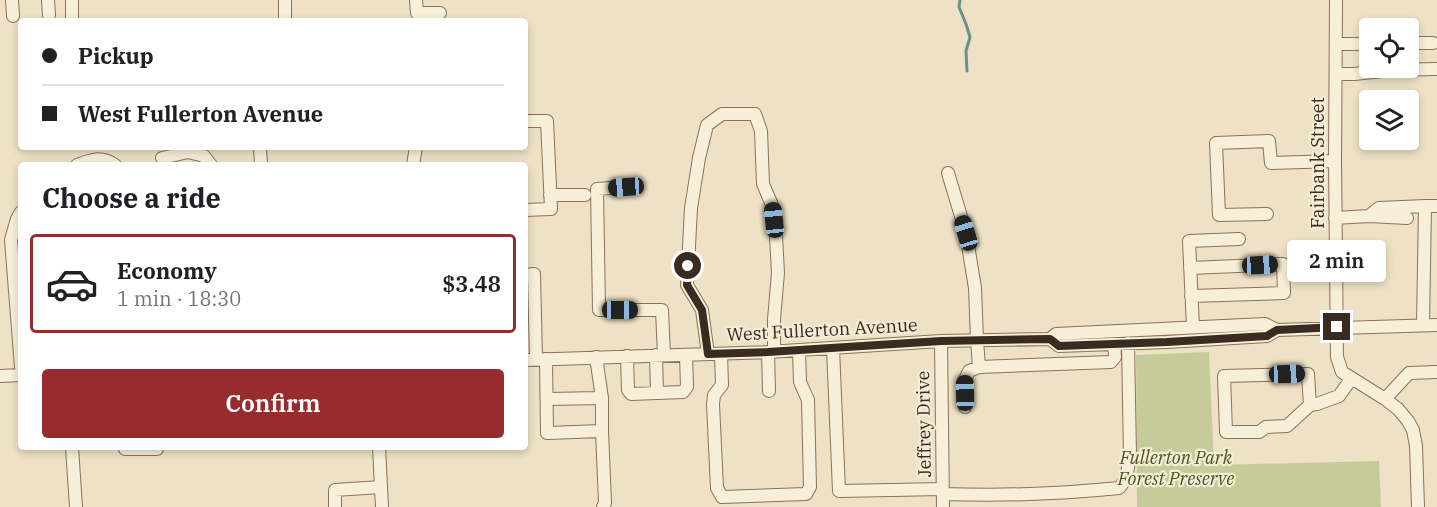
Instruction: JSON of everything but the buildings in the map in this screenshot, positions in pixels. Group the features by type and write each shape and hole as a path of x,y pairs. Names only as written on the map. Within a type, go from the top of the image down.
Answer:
{"street":[{"path":"12,0 13,16"},
{"path":"48,0 49,15"},
{"path":"72,0 72,18"},
{"path":"285,0 285,18"},
{"path":"416,0 417,13 439,17 442,0"},
{"name":"Fairbank Street","path":"1336,0 1337,357 1341,372 1352,379"},
{"path":"1419,43 1433,43"},
{"path":"1336,44 1359,44"},
{"path":"1336,74 1437,69"},
{"path":"708,354 702,310 687,285 691,208 699,158 707,125 722,114 754,114 761,130 763,184 772,205 778,264 769,391"},
{"path":"528,122 547,121 551,209 528,210"},
{"path":"1267,214 1219,214 1216,143 1269,141 1271,163 1335,161"},
{"path":"162,158 188,152 204,156 209,162"},
{"path":"85,162 93,159 110,162"},
{"path":"948,173 969,250 975,288 980,367"},
{"path":"626,187 597,189 599,310 663,310 657,393"},
{"path":"550,195 585,195"},
{"path":"1369,216 1379,208 1431,206 1423,325"},
{"path":"1335,218 1369,216 1407,218"},
{"path":"18,217 11,240 18,329"},
{"path":"1193,327 1190,241 1239,239"},
{"path":"1190,268 1283,264 1284,283 1284,293 1191,296"},
{"path":"528,275 534,274 530,326 547,399 547,433 602,431"},
{"name":"West Fullerton Avenue","path":"1050,339 1056,334 1265,324 1277,330"},
{"name":"West Fullerton Avenue","path":"536,359 771,352 977,340 1050,339 1059,346 1114,344 1267,336 1277,330 1437,324"},
{"name":"Jeffrey Drive","path":"941,341 943,507"},
{"path":"833,348 839,491 1054,494 1119,488 1126,479 1130,456 1128,343"},
{"path":"965,407 965,380 969,371 980,367 1111,362 1115,357 1114,344"},
{"path":"1073,345 1074,363"},
{"path":"721,354 722,385 714,395 713,404 717,488 722,497 806,494 810,487 808,400 800,382 799,350"},
{"path":"627,356 628,390 631,394 683,392 687,387 686,355"},
{"path":"596,357 602,398 605,503 603,507"},
{"path":"1385,399 1409,373 1437,372"},
{"path":"1310,405 1308,374 1224,376 1226,432 1259,432 1266,427 1287,426 1310,405 1339,396 1352,379 1385,399 1408,421 1413,430 1416,446 1418,507"},
{"path":"0,376 18,375"},
{"path":"547,399 602,398"},
{"path":"72,450 76,507"},
{"path":"379,450 382,507"},
{"path":"335,507 335,490 381,488"}],"green space":[{"name":"Fullerton Park Forest Preserve","path":"1209,352 1214,465 1379,461 1381,507 1137,507 1136,355"}],"waterway":[{"path":"960,0 959,7 970,37 966,51 967,71"}],"route":[{"path":"688,266 687,285 702,310 708,354 941,341 1050,339 1059,346 1167,342 1267,336 1277,330 1337,327"}]}
